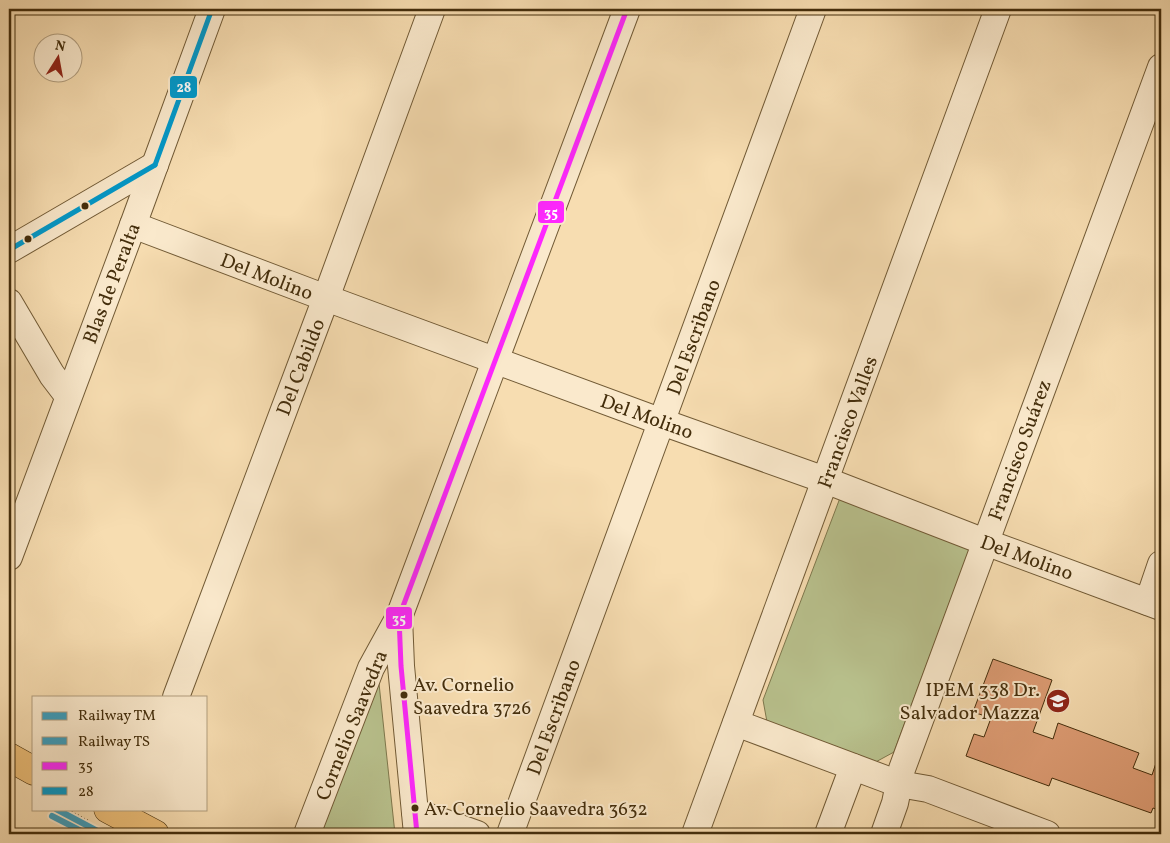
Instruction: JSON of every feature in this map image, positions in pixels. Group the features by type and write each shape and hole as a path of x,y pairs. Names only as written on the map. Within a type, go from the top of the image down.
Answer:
{"main road":[{"path":"9,757 32,769"},
{"path":"123,813 155,834"}],"street":[{"name":"Blas de Peralta","path":"9,557 14,526 68,396 212,9"},
{"name":"Del Cabildo","path":"176,696 432,9"},
{"name":"Cornelio Saavedra","path":"307,834 371,668 399,617 627,9"},
{"name":"Del Escribano","path":"510,834 813,9"},
{"name":"Francisco Valles","path":"695,834 998,9"},
{"name":"Francisco Suárez","path":"884,834 902,769 1161,67"},
{"path":"9,250 155,165"},
{"name":"Del Molino","path":"133,225 496,361 825,480 985,542 1154,604"},
{"path":"9,302 52,375 68,396"},
{"path":"1154,604 1161,564"},
{"path":"399,617 401,666 416,823 477,834"},
{"path":"736,723 899,784 928,789 1037,832"},
{"path":"828,834 853,767"}],"green space":[{"path":"840,498 970,548 894,752 872,764 767,722 763,700"},
{"path":"378,674 395,834 320,834"}],"building":[{"path":"993,659 1052,680 1033,732 1053,739 1058,723 1139,753 1133,768 1152,775 1157,760 1161,762 1161,811 1153,808 1151,813 1052,778 1049,786 966,756 974,734 984,737 991,718 973,712"}],"rail line":[{"name":"TM","path":"58,810 103,834"},
{"name":"TS","path":"52,816 87,834"}],"transit line":[{"name":"28","path":"155,165 212,9"},
{"name":"35","path":"417,834 401,666 399,617 627,9"},
{"name":"28","path":"9,250 155,165"}],"place":[{"name":"Av. Cornelio Saavedra 3726","path":"404,695"},
{"name":"IPEM 338 Dr. Salvador Mazza","path":"1058,701"},
{"name":"Av. Cornelio Saavedra 3632","path":"415,808"}]}
